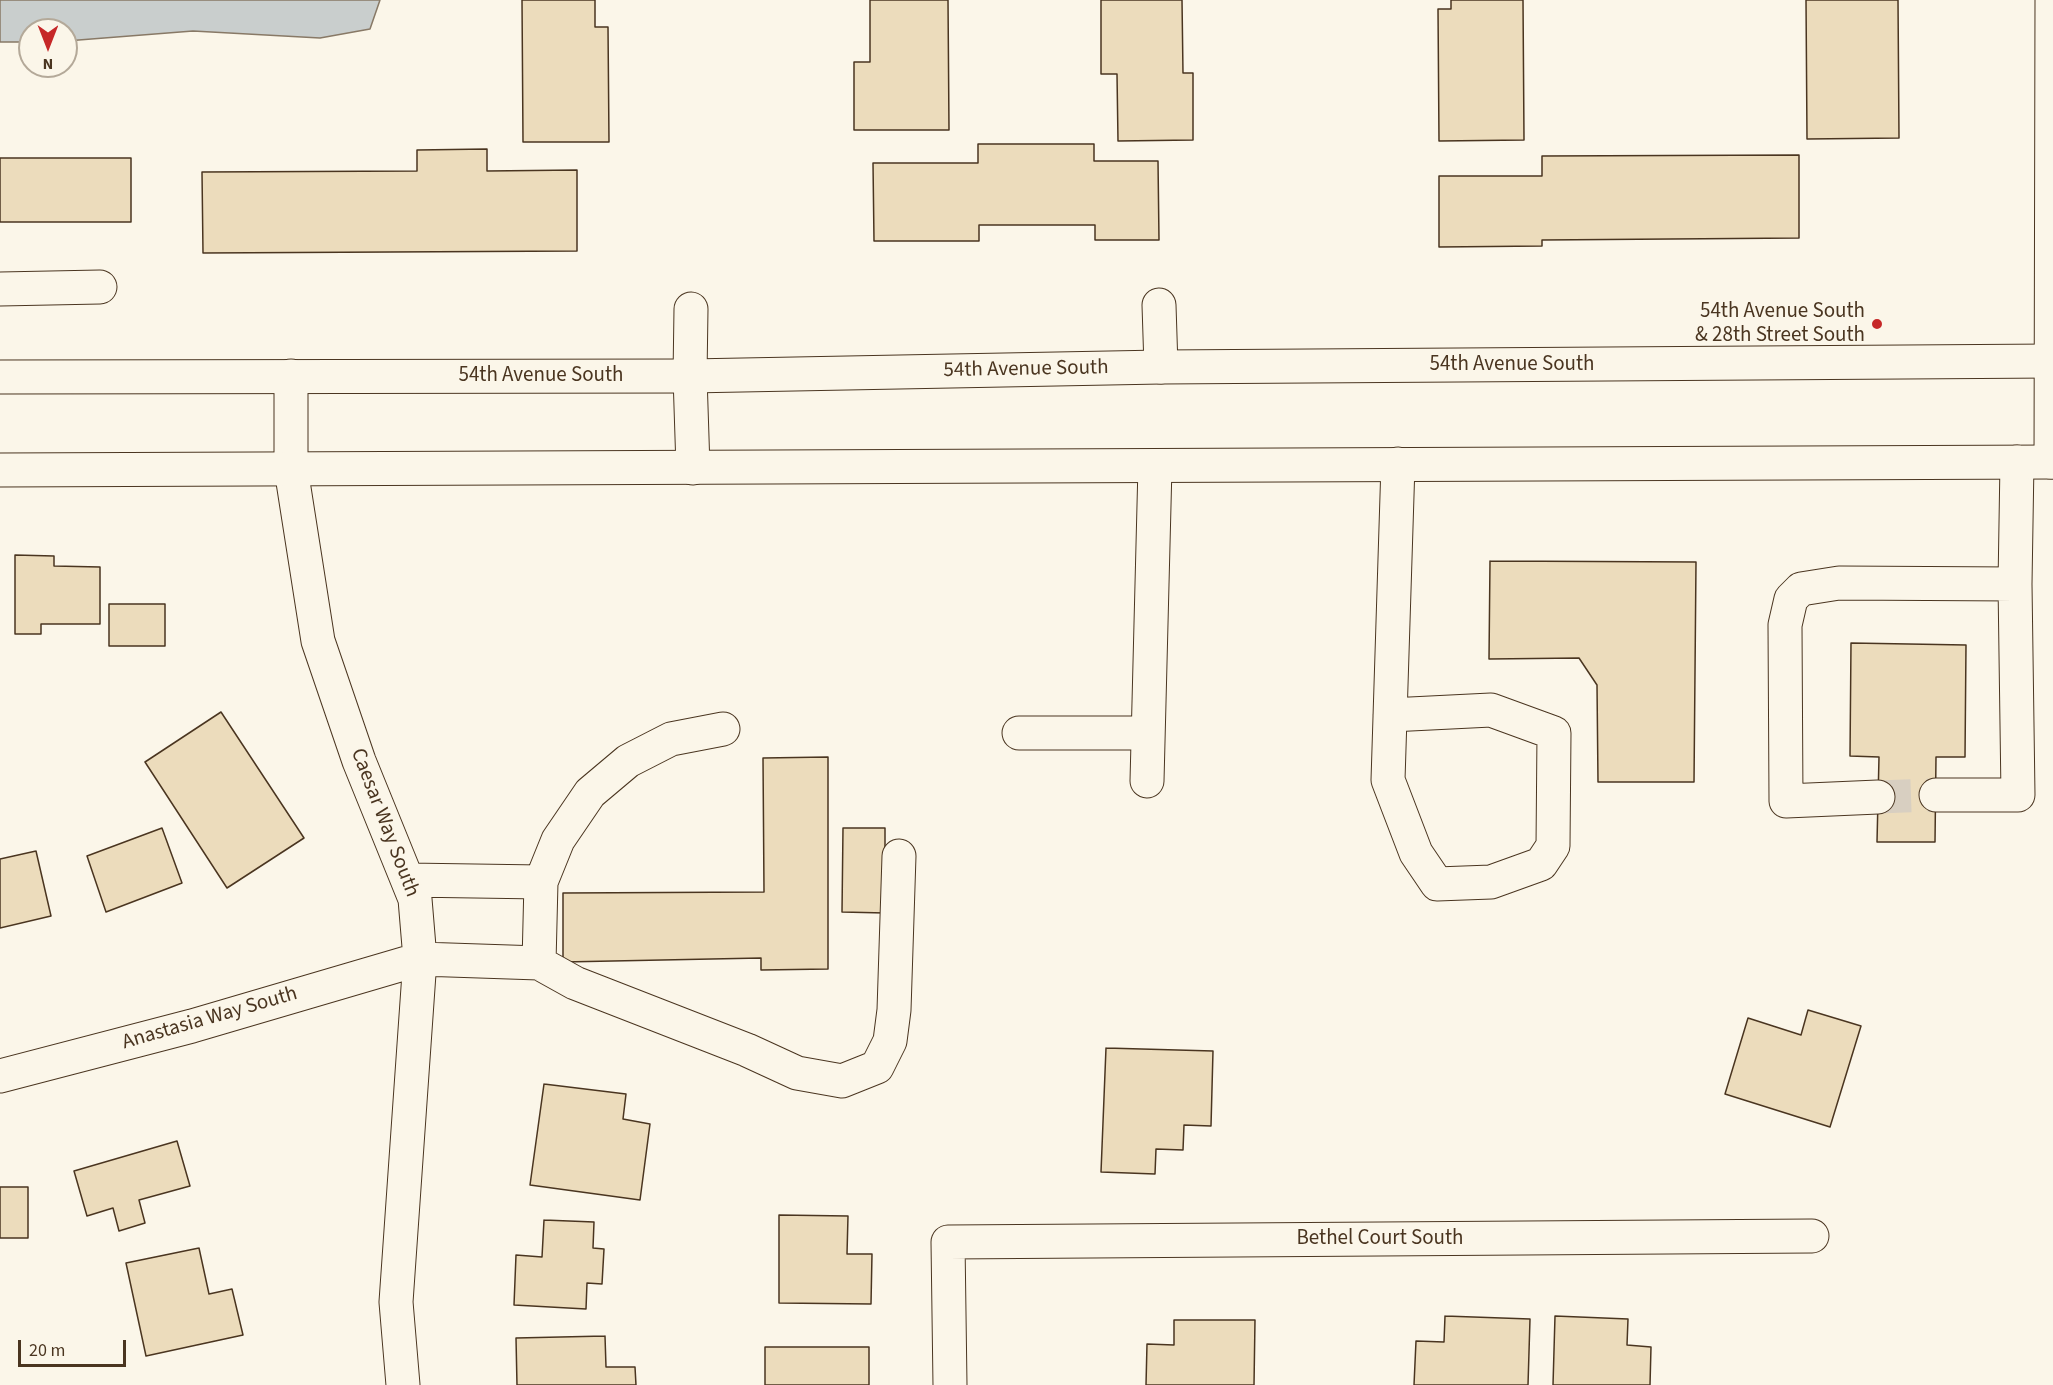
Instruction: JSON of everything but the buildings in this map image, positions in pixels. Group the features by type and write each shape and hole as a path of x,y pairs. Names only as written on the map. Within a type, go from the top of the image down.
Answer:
{"main road":[{"path":"0,470 2052,462 2052,0"},
{"path":"0,289 100,287"},
{"path":"1159,305 1161,367"},
{"path":"691,309 690,376 693,468"},
{"name":"54th Avenue South","path":"0,377 690,376 1161,367 2053,361"},
{"name":"Caesar Way South","path":"291,376 291,469 318,641 359,761 415,899 420,959 396,1302 403,1385"},
{"path":"1936,795 2018,795 2017,462"},
{"path":"1390,715 1491,710 1554,734 1553,846 1541,864 1491,882 1437,884 1416,853 1388,780 1390,715 1398,464"},
{"path":"1147,781 1155,466"},
{"path":"1878,797 1786,801 1785,625 1791,599 1801,589 1839,583 2016,584"},
{"path":"723,729 671,739 628,761 590,793 558,840 541,882 539,963 575,983 747,1050 797,1073 842,1081 877,1067 890,1041 894,1010 899,856"},
{"path":"1019,734 1148,734"},
{"path":"408,880 541,882"},
{"name":"Anastasia Way South","path":"0,1076 192,1026 420,959 539,963"},
{"name":"Bethel Court South","path":"950,1385 948,1242 1812,1236"}],"shaded area":[{"path":"0,0 380,0 370,29 320,38 193,31 78,40 78,18 18,18 18,42 0,42"}],"tunnel":[{"path":"1878,797 1936,795"}],"place":[{"name":"54th Avenue South & 28th Street South","path":"1877,324"}]}
